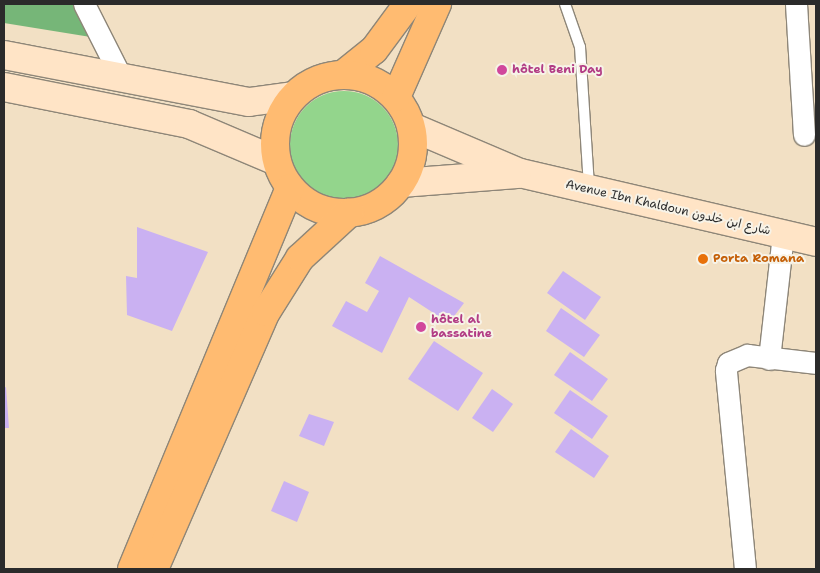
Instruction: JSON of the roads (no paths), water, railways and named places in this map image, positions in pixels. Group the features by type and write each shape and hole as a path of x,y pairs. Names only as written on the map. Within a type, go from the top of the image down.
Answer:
{"main road":[{"path":"344,74 374,50 408,4"},
{"path":"396,98 437,4"},
{"path":"344,74 372,80 396,98 412,128 412,156 401,183 369,208 349,213 310,204 290,188 276,161 278,123 293,96 325,77 344,74"},
{"path":"132,569 290,188"},
{"path":"154,569 266,312 300,258 349,213"}],"street":[{"path":"84,4 120,78"},
{"path":"796,4 804,135"},
{"path":"4,55 248,102 293,96"},
{"path":"4,86 189,124 276,161"},
{"path":"412,128 520,173"},
{"path":"401,183 520,173"},
{"name":"Avenue Ibn Khaldoun شارع ابن خلدون","path":"520,173 816,242"},
{"path":"769,359 783,235"},
{"path":"746,569 724,381 728,362 737,358 816,363"}],"lane":[{"path":"565,4 580,47 589,190"}],"place":[{"name":"hôtel Beni Day","path":"502,70"},
{"name":"Porta Romana","path":"703,259"},
{"name":"hôtel al bassatine","path":"421,327"}]}
